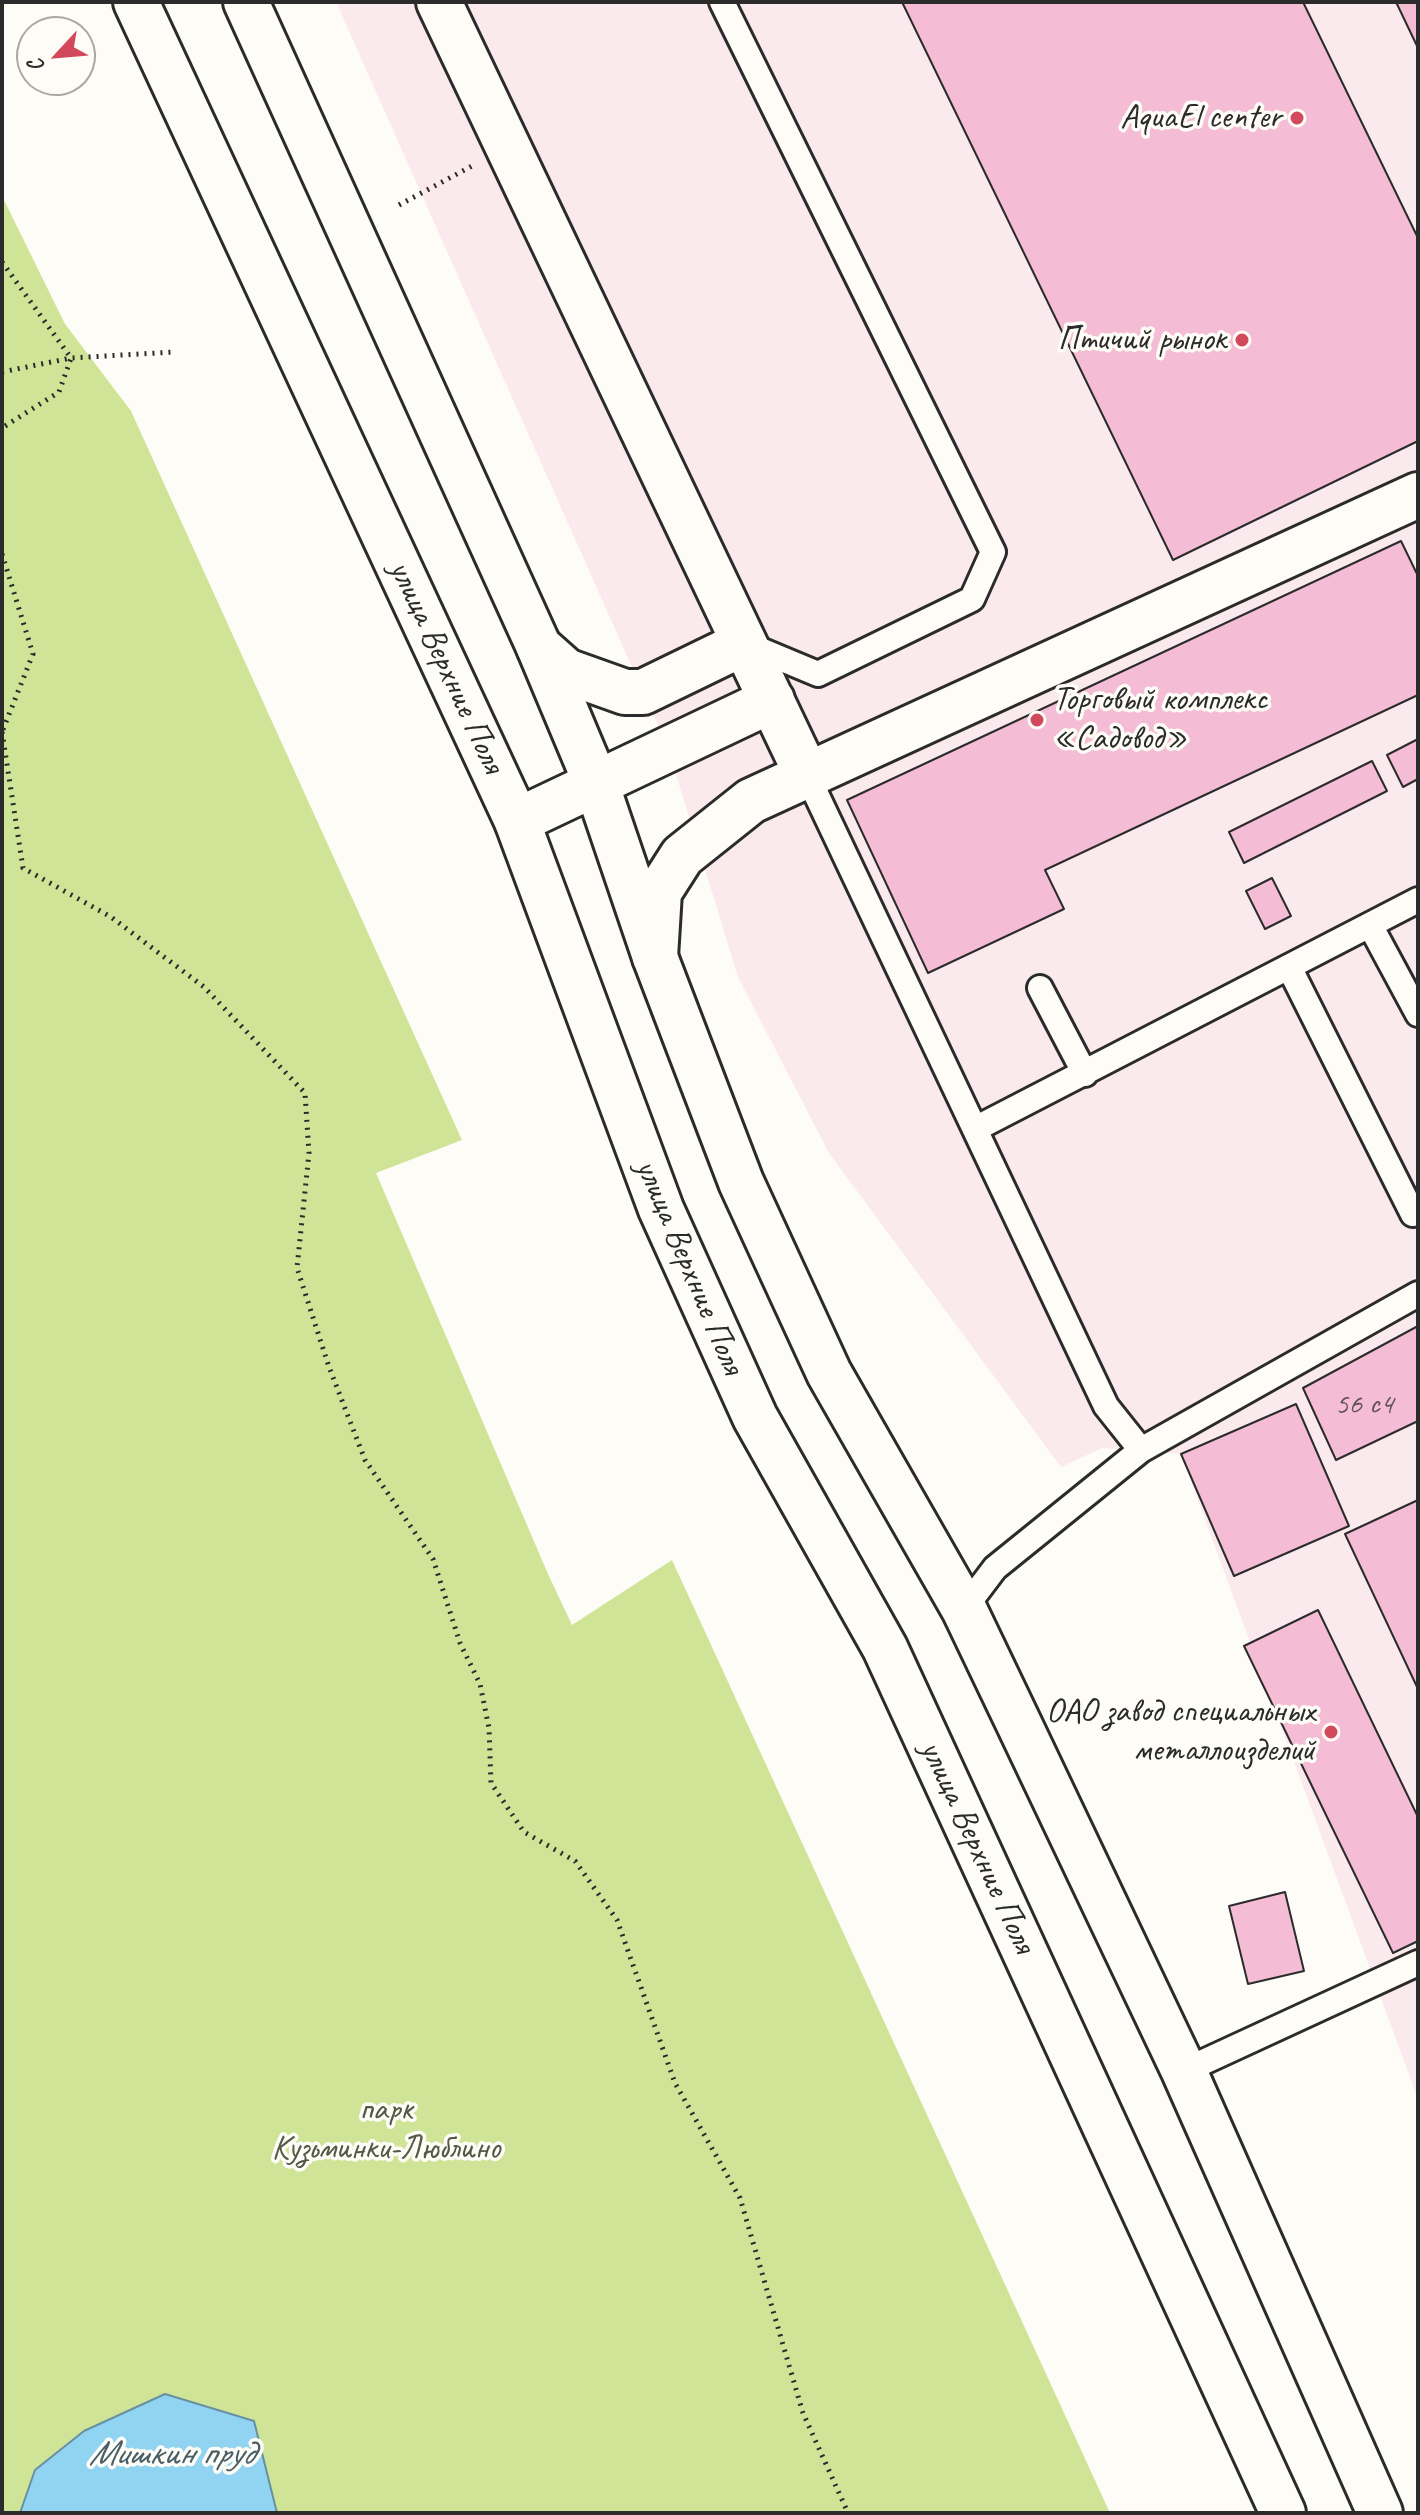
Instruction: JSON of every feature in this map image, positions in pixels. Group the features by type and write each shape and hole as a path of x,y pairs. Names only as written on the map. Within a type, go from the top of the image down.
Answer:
{"main road":[{"name":"улица Верхние Поля","path":"136,2 517,821 667,1223 755,1417 885,1648 1283,2513"},
{"path":"246,2 539,647 596,783 655,957 741,1182 829,1373 964,1609 1184,2071 1380,2513"},
{"path":"439,2 807,775"},
{"path":"655,957 659,892 682,856 751,801 1418,495"},
{"path":"539,647 566,671 625,692 643,692 744,643"},
{"path":"517,821 772,700"}],"lane":[{"path":"722,2 993,552 972,599 818,674 744,643"},
{"path":"807,775 1106,1406 1141,1450"},
{"path":"975,1129 1418,900"},
{"path":"1370,925 1418,1014"},
{"path":"1289,967 1413,1214"},
{"path":"1040,988 1085,1074"},
{"path":"964,1609 995,1568 1141,1450 1418,1294"},
{"path":"1184,2071 1418,1963"}],"path":[{"path":"399,205 508,146"},
{"path":"2,262 71,358"},
{"path":"2,372 71,358 174,352"},
{"path":"2,428 59,392 71,358"},
{"path":"2,554 33,654 2,732 23,868 111,917 204,987 305,1093 309,1153 297,1268 329,1367 365,1460 433,1559 460,1643 480,1684 489,1728 491,1783 524,1832 575,1861 617,1920 675,2083 740,2198 803,2413 848,2513"}],"shaded area":[{"name":"Торговый комплекс «Садовод»","path":"336,2 1418,2 1418,2099 1181,1454 1102,1448 1061,1467 829,1153 738,977 668,748"}],"green space":[{"name":"парк Кузьминки-Люблино","path":"2,196 65,324 131,411 462,1140 376,1173 572,1625 672,1560 1110,2513 2,2513"}],"water":[{"name":"Мишкин пруд","path":"165,2394 254,2421 277,2513 20,2513 35,2470 84,2431"}],"building":[{"name":"Птичий рынок","path":"902,2 1303,2 1418,238 1418,441 1173,560"},
{"path":"1396,2 1418,2 1418,48"},
{"path":"1401,541 1418,576 1418,695 1045,870 1064,909 928,973 847,800"},
{"path":"1418,739 1418,779 1403,787 1387,755"},
{"path":"1372,761 1387,791 1244,863 1229,832"},
{"path":"1272,878 1291,916 1265,929 1246,891"},
{"path":"1418,1326 1418,1421 1336,1460 1303,1388"},
{"path":"1296,1404 1349,1526 1234,1576 1181,1454"},
{"path":"1418,1500 1418,1689 1345,1534"},
{"name":"ОАО завод специальных металлоизделий","path":"1318,1610 1418,1817 1418,1941 1393,1953 1244,1646"},
{"path":"1285,1892 1304,1971 1248,1984 1229,1906"}],"place":[{"name":"AquaEl center","path":"1297,118"},
{"name":"Птичий рынок","path":"1242,340"},
{"name":"Торговый комплекс «Садовод»","path":"1037,720"},
{"name":"ОАО завод специальных металлоизделий","path":"1331,1732"}]}
